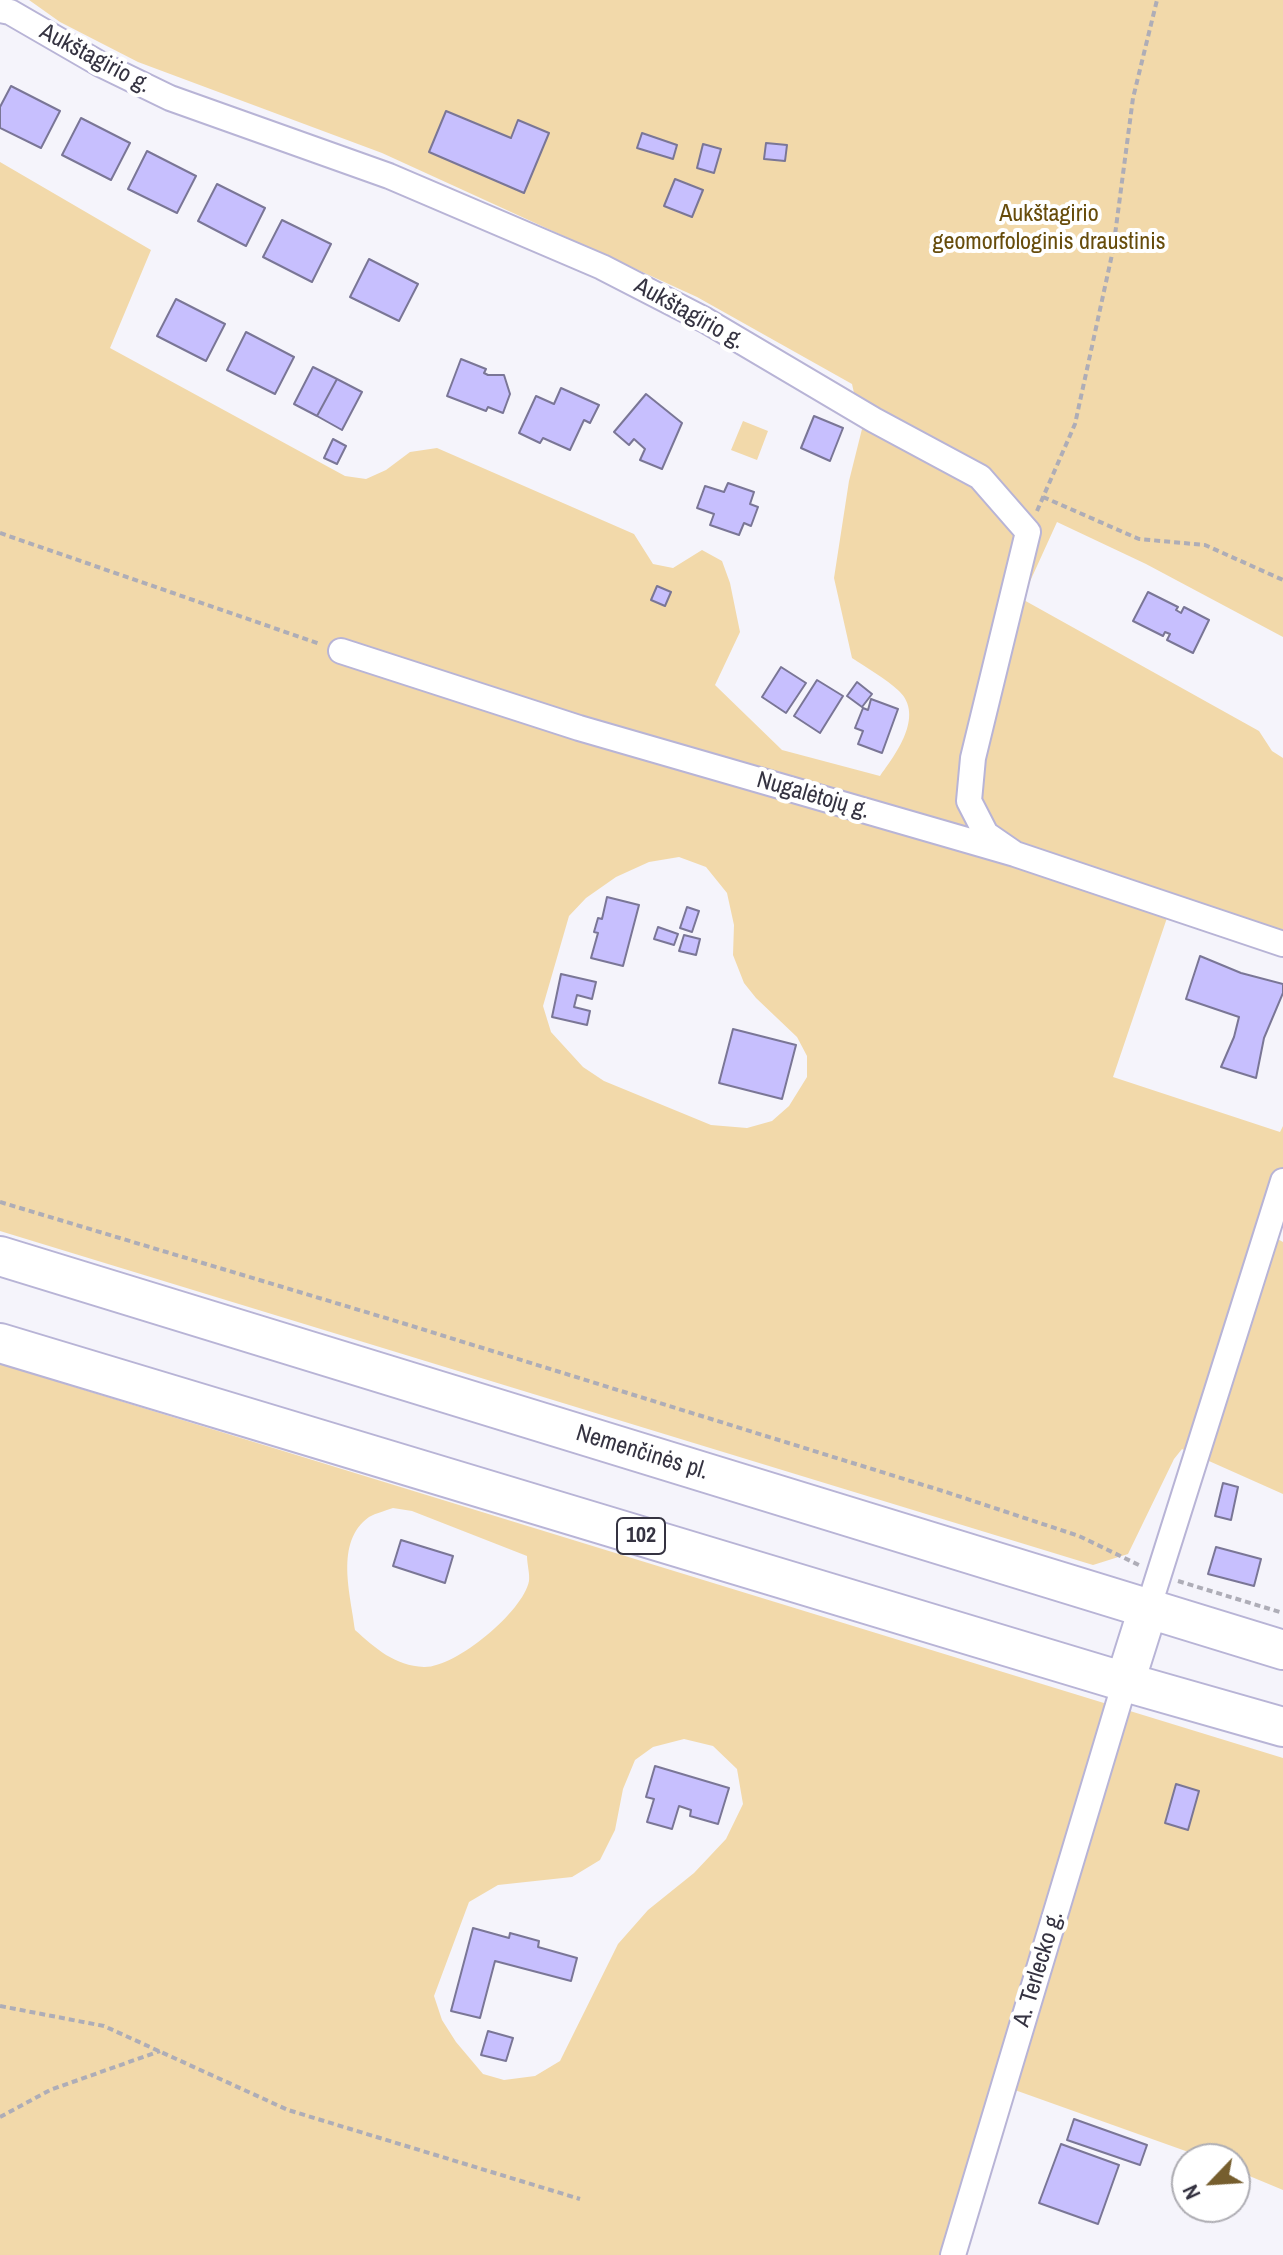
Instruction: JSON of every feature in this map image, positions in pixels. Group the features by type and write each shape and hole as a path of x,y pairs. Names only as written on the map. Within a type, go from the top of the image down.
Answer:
{"main road":[{"name":"Nemenčinės pl.","path":"0,1256 1154,1592 1283,1650"},
{"name":"102","path":"0,1343 1283,1727"},
{"path":"1125,1682 1154,1592"}],"street":[{"name":"Aukštagirio g.","path":"0,10 10,12 100,64 170,98 389,176 602,267 705,320 874,420 980,477 1028,532"},
{"path":"1015,854 986,834 969,801 973,758 1028,532"},
{"name":"Nugalėtojų g.","path":"341,651 579,728 1015,854 1283,944"},
{"path":"1154,1592 1283,1181"},
{"name":"A. Terlecko g.","path":"953,2255 1125,1682"}],"path":[{"path":"1028,532 1075,424 1113,250 1133,98 1157,0"},
{"path":"1043,497 1139,539 1205,545 1283,580"},
{"path":"0,533 341,651"},
{"path":"0,1202 399,1322 1079,1536 1154,1592 1283,1613"},
{"path":"0,2006 104,2026 288,2110 580,2199"},
{"path":"0,2117 50,2090 160,2051"}],"green space":[{"name":"Aukštagirio geomorfologinis draustinis","path":"29,0 1283,0 1283,637 1146,564 1057,522 1022,599 1259,731 1272,751 1283,758 1283,953 1169,912 1113,1077 1280,1132 1283,1126 1283,1212 1272,1236 1283,1242 1283,1494 1182,1449 1174,1459 1128,1554 1093,1565 0,1231 0,162 151,250 110,348 345,476 366,479 386,470 410,452 437,448 634,534 653,564 673,568 702,550 722,561 740,632 715,685 782,750 880,776 905,735 909,712 899,691 852,658 834,578 849,481 862,429 852,384 697,297 382,153 138,62 60,22","holes":["679,857 706,867 727,893 734,925 733,955 744,983 797,1037 807,1056 807,1077 789,1106 772,1121 747,1128 711,1125 604,1081 583,1067 551,1032 543,1006 569,916 586,898 616,877 649,862"]},
{"path":"743,421 768,431 757,460 731,450"},
{"path":"0,1364 1283,1758 1283,2190 1251,2177 1251,2143 1171,2143 1171,2146 998,2084 945,2255 0,2255","holes":["393,1508 412,1511 527,1556 529,1581 514,1608 486,1636 453,1658 424,1667 395,1660 355,1630 348,1585 348,1555 358,1528 369,1517","684,1739 713,1746 737,1769 743,1804 726,1839 694,1873 648,1910 618,1944 560,2061 535,2076 504,2080 483,2074 442,2020 434,1996 469,1902 498,1885 572,1877 600,1860 615,1830 623,1789 635,1760 653,1747"]}],"building":[{"path":"11,86 60,111 41,148 0,128 0,107"},
{"path":"446,111 511,138 518,120 549,133 524,193 429,152"},
{"path":"81,118 130,143 111,180 62,155"},
{"path":"642,133 677,145 673,159 637,148"},
{"path":"766,143 787,145 785,161 764,159"},
{"path":"703,144 721,149 714,173 697,168"},
{"path":"147,151 196,176 177,213 128,189"},
{"path":"675,179 703,190 692,217 664,206"},
{"path":"217,184 265,208 246,246 198,221"},
{"path":"282,220 331,244 312,282 263,257"},
{"path":"369,259 418,284 399,321 350,297"},
{"path":"176,299 225,324 206,361 157,336"},
{"path":"246,332 294,357 275,394 227,370"},
{"path":"461,359 486,369 484,373 488,375 504,375 510,394 503,413 488,407 486,411 447,396"},
{"path":"313,367 337,379 317,416 294,404"},
{"path":"337,379 362,392 342,430 317,416"},
{"path":"561,388 599,405 590,423 584,420 570,450 543,438 540,443 519,433 536,396 554,404"},
{"path":"646,394 682,423 662,469 640,460 645,449 634,439 629,445 614,432"},
{"path":"814,416 843,428 830,461 801,448"},
{"path":"333,439 346,446 337,464 324,458"},
{"path":"728,483 754,492 750,504 758,507 751,526 744,523 739,535 710,525 714,514 697,508 705,486 724,492"},
{"path":"657,586 671,592 665,606 651,600"},
{"path":"1148,592 1178,607 1176,610 1181,613 1184,607 1209,620 1193,653 1167,640 1170,634 1165,632 1163,636 1133,621"},
{"path":"781,667 806,683 786,713 762,697"},
{"path":"817,680 843,696 820,733 794,716"},
{"path":"857,682 872,694 862,707 847,696"},
{"path":"871,699 898,709 882,753 858,744 863,731 855,728 863,708 868,710"},
{"path":"607,897 639,905 623,966 591,958 598,933 594,932 598,918 602,919"},
{"path":"687,907 699,911 692,932 680,928"},
{"path":"658,927 678,934 674,945 654,939"},
{"path":"684,935 700,939 696,955 679,951"},
{"path":"1200,956 1241,973 1283,984 1283,993 1264,1038 1256,1078 1221,1067 1239,1017 1186,999"},
{"path":"561,974 596,982 592,999 577,995 574,1007 590,1011 587,1025 552,1017"},
{"path":"733,1029 796,1045 782,1099 719,1083"},
{"path":"1223,1483 1238,1487 1231,1520 1215,1516"},
{"path":"401,1540 453,1556 445,1583 393,1566"},
{"path":"1216,1547 1261,1559 1254,1586 1208,1574"},
{"path":"655,1766 729,1788 718,1824 690,1816 691,1810 679,1806 672,1829 647,1822 654,1799 646,1797"},
{"path":"1176,1784 1199,1791 1188,1830 1165,1823"},
{"path":"473,1928 509,1938 510,1933 539,1941 538,1947 577,1958 571,1981 495,1961 480,2018 451,2011"},
{"path":"488,2031 513,2038 506,2061 481,2055"},
{"path":"1074,2119 1147,2145 1140,2165 1067,2140"},
{"path":"1061,2144 1119,2165 1098,2224 1039,2203"}]}
